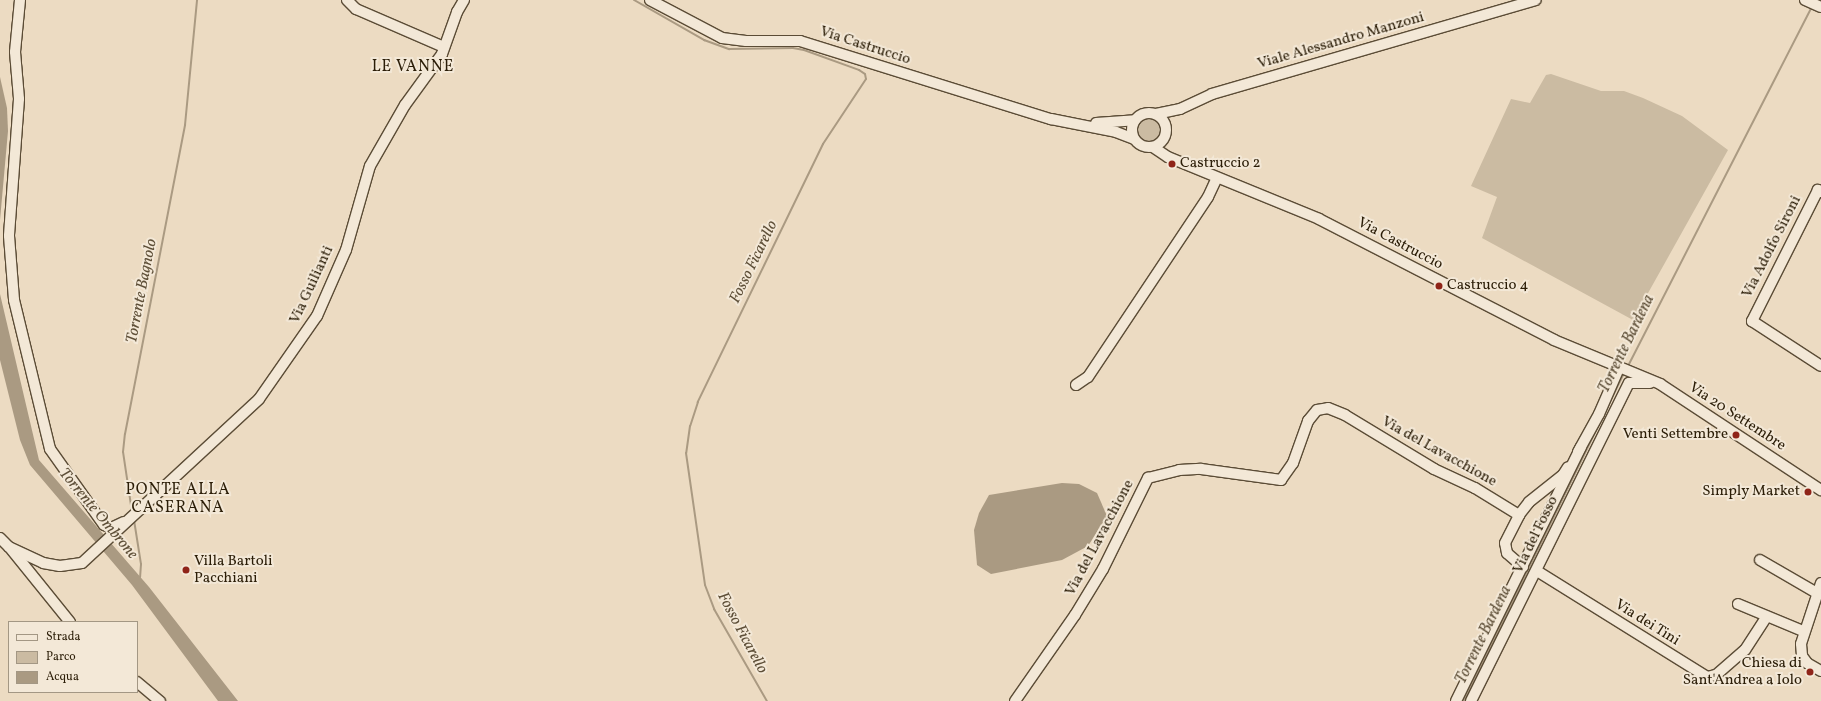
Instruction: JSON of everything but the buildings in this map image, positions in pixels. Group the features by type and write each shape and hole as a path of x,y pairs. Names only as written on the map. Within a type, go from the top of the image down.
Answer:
{"street":[{"path":"20,0 15,52 19,100 9,236 9,262 20,329 50,449 104,525 111,528 121,522 127,523"},
{"path":"347,0 356,9 444,47"},
{"name":"Via Guilianti","path":"9,547 54,565 78,564 92,556 259,400 310,329 346,250 370,166 405,105 435,66 457,12 464,0"},
{"name":"Via Castruccio","path":"650,0 722,38 746,41 800,41 1051,119 1074,123"},
{"name":"Viale Alessandro Manzoni","path":"1156,114 1180,109 1212,94 1536,0"},
{"path":"1805,0 1821,7"},
{"path":"1074,123 1134,139 1142,146 1153,147 1166,133 1180,109"},
{"path":"1074,123 1119,124 1135,120 1142,114 1156,114 1163,120 1166,133"},
{"path":"1134,139 1132,129 1135,120"},
{"name":"Via Castruccio","path":"1166,133 1168,150 1186,164"},
{"name":"Via Castruccio","path":"1153,147 1218,178 1319,219 1554,340 1634,372"},
{"path":"1076,385 1088,377 1208,197 1218,178"},
{"name":"Via Adolfo Sironi","path":"1821,192 1818,190 1752,321 1821,366"},
{"path":"1456,701 1581,447 1599,414 1620,366"},
{"name":"Via 20 Settembre","path":"1634,372 1660,384 1821,490"},
{"name":"Via del Fosso","path":"1471,701 1519,603 1537,571 1581,477 1629,383 1639,381 1660,384"},
{"name":"Via del Lavacchione","path":"1015,701 1075,616 1103,569 1148,478 1179,470 1201,469 1281,480 1293,463 1308,421 1317,410 1328,408 1345,415 1434,469 1475,488 1519,515"},
{"path":"1523,567 1512,559 1504,547 1519,515 1535,495 1562,475 1581,447"},
{"path":"0,538 69,621"},
{"path":"1760,560 1817,594"},
{"name":"Via dei Tini","path":"1537,571 1707,677 1716,675 1745,650 1767,616"},
{"path":"1821,583 1803,631 1802,656 1807,662 1821,671"},
{"path":"1738,604 1803,631"},
{"path":"138,683 160,701"}],"green space":[{"path":"1551,74 1601,91 1624,91 1643,98 1682,116 1728,150 1633,320 1482,238 1497,197 1471,186 1511,99 1530,103 1546,75"},
{"path":"1149,118 1158,121 1161,130 1158,139 1149,142 1140,139 1137,130 1140,121"}],"water":[{"path":"0,77 7,108 8,131 0,220"},
{"path":"0,294 39,460 149,587 238,701 218,701 132,585 30,465 20,440 0,360"},
{"path":"1062,483 1079,484 1097,493 1107,516 1088,546 1062,560 991,574 977,565 974,530 979,513 989,495"}],"waterway":[{"name":"Torrente Bagnolo","path":"132,512 123,452 125,434 185,125 197,0"},
{"name":"Fosso Ficarello","path":"634,0 704,40 729,49 793,48 804,50 859,70 865,74 866,79 823,144 698,402 690,426 686,453 705,585 714,609 767,701"},
{"name":"Torrente Bardena","path":"1627,368 1812,6"},
{"name":"Torrente Bardena","path":"1464,701 1624,373"},
{"name":"Torrente Bagnolo","path":"134,520 141,564 140,577"}],"place":[{"name":"Castruccio 2","path":"1172,164"},
{"name":"Castruccio 4","path":"1439,286"},
{"name":"Venti Settembre","path":"1736,435"},
{"name":"Simply Market","path":"1808,492"},
{"name":"Villa Bartoli Pacchiani","path":"186,570"},
{"name":"Chiesa di Sant'Andrea a Iolo","path":"1810,672"}],"district":[{"name":"LE VANNE","path":"413,67"},
{"name":"PONTE ALLA CASERANA","path":"178,499"}],"water label":[{"name":"Torrente Ombrone","path":"98,514"}]}
